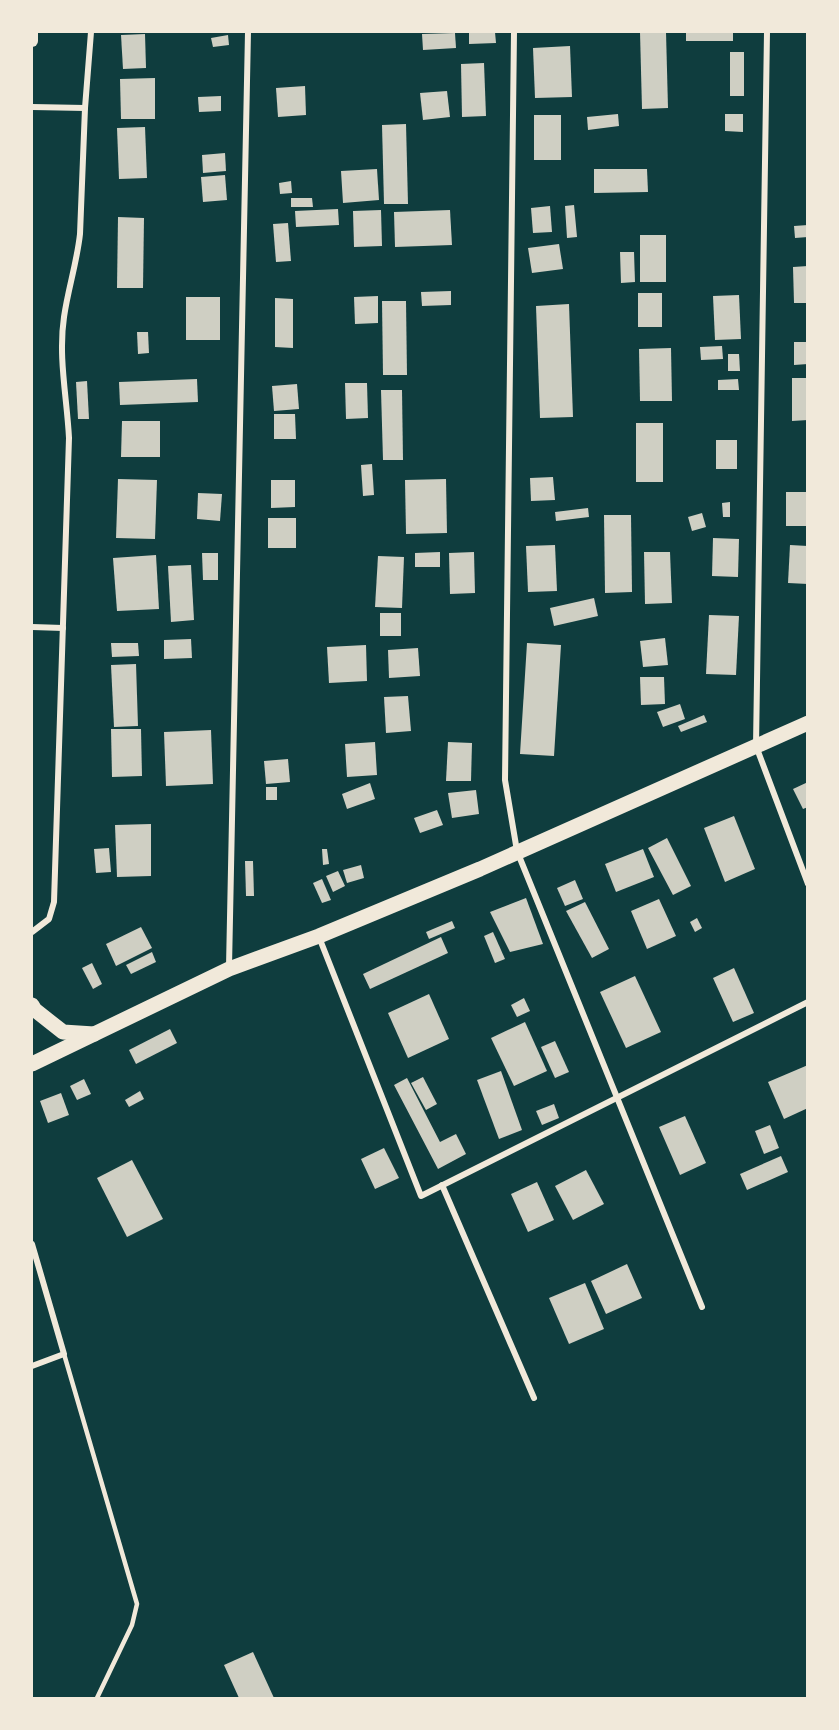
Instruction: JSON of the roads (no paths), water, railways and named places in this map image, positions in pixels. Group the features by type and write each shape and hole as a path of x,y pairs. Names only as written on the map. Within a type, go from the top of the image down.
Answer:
{"main road":[{"path":"32,32 32,41"},
{"path":"32,1064 229,969 319,936 807,723"},
{"path":"32,1005 35,1010 63,1032 96,1034"}],"street":[{"path":"32,932 49,919 54,902 69,438 62,373 62,339 64,317 79,243 91,32"},
{"path":"229,969 248,32"},
{"path":"513,32 505,780 517,851 702,1307"},
{"path":"767,32 756,746 807,884"},
{"path":"32,107 85,108"},
{"path":"32,627 63,628"},
{"path":"319,936 421,1196 807,1002"},
{"path":"442,1185 534,1398"},
{"path":"32,1244 64,1354 32,1366"}],"lane":[{"path":"64,1354 138,1604 132,1625 97,1698"}]}
